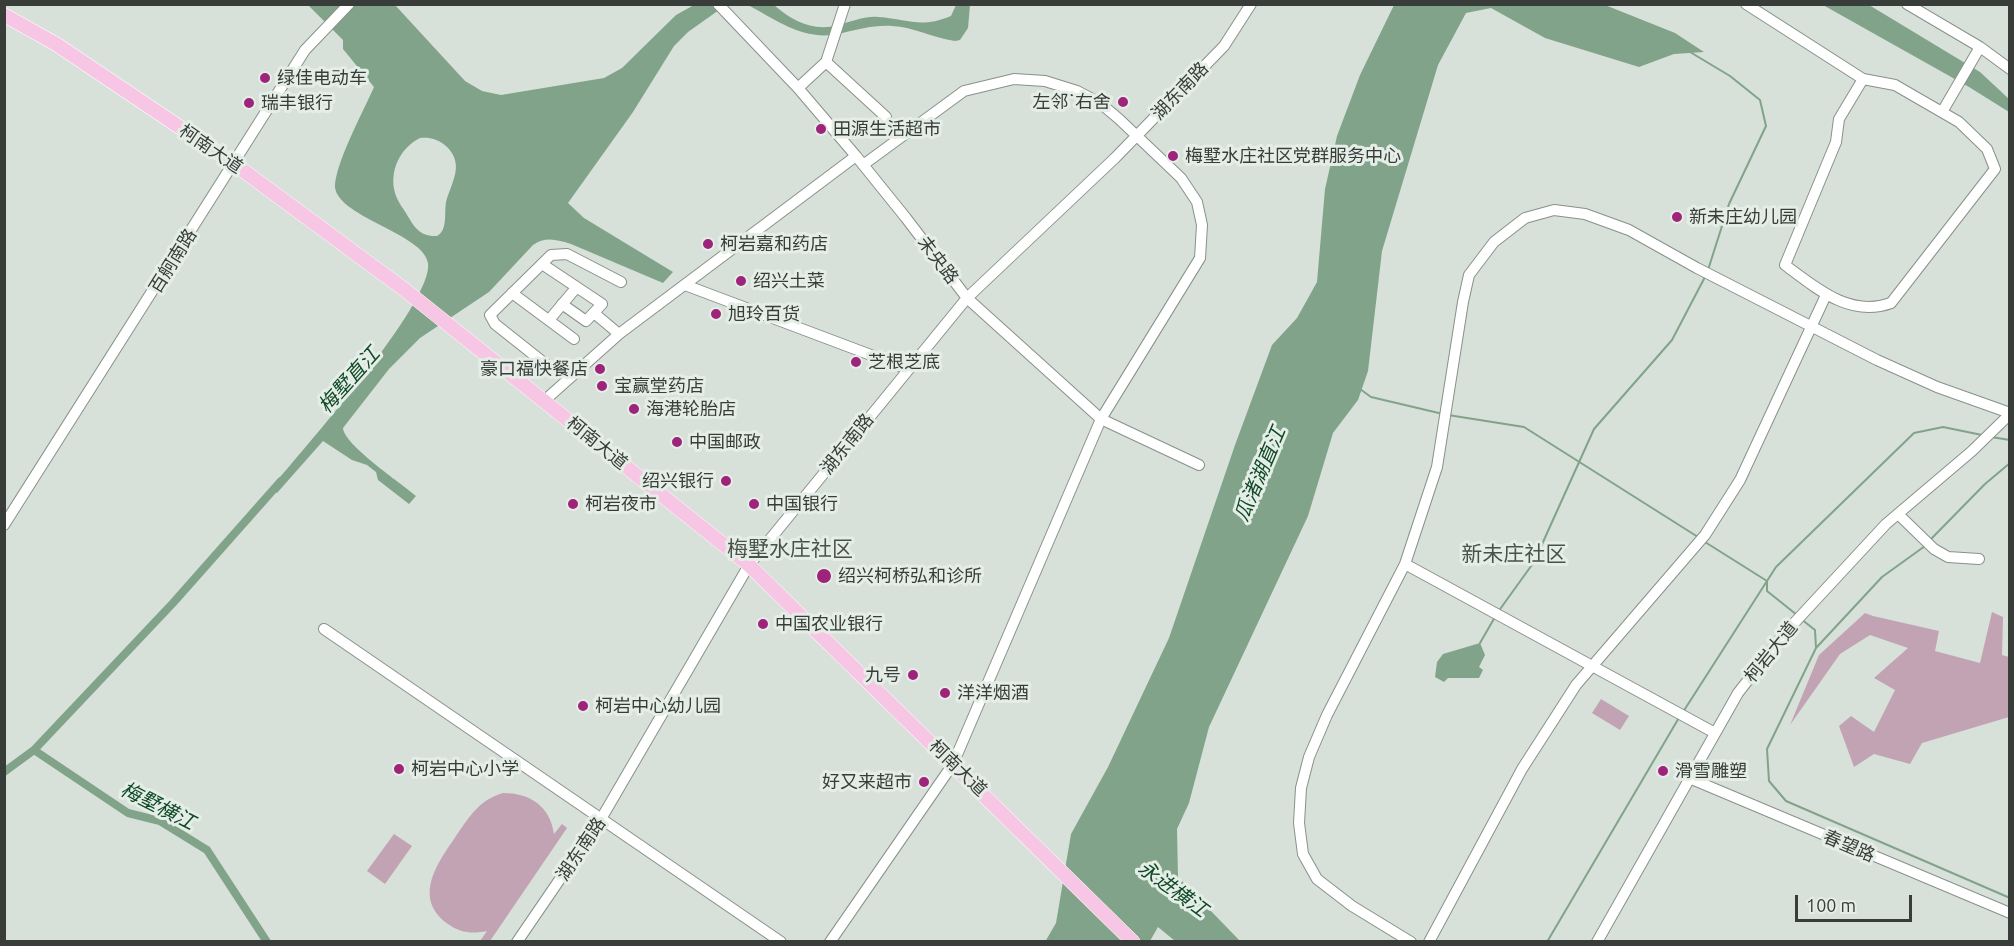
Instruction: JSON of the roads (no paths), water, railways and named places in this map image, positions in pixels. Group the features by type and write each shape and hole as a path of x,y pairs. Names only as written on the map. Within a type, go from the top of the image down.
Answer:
{"main road":[{"name":"柯南大道","path":"4,15 56,44 234,163 405,290 748,565 1133,942"}],"street":[{"name":"百舸南路","path":"4,525 305,50 349,4"},
{"name":"未央路","path":"718,4 798,88 856,156 967,298 1101,419 1199,465"},
{"path":"798,88 825,62 845,4"},
{"name":"湖东南路","path":"517,942 602,819 748,565 967,298 1137,136 1224,46 1251,4"},
{"path":"1746,4 1863,79 1895,85 1959,122 1987,149 1995,169 1891,303 1876,308 1846,303 1826,295 1785,265 1836,142 1839,119 1863,79"},
{"path":"1907,4 1980,47 2010,69"},
{"path":"1942,112 1980,47"},
{"path":"825,62 886,117"},
{"path":"830,942 953,764 1101,419 1200,258 1202,225 1197,202 1181,178 1137,136 1100,103 1077,91 1045,81 1014,79 964,91 863,165"},
{"path":"544,401 619,334 856,156"},
{"path":"1411,942 1352,906 1317,879 1303,854 1299,823 1301,788 1309,756 1327,715 1406,564 1437,466 1469,275 1494,242 1525,218 1554,210 1585,214 1629,230 1812,328 1877,360 2008,416"},
{"path":"552,370 495,324 490,315 551,255 567,254 621,282"},
{"path":"542,264 602,303 586,321 562,304"},
{"path":"685,285 908,369"},
{"path":"549,320 576,288"},
{"path":"512,293 574,339"},
{"path":"1429,942 1522,769 1576,685 1694,549 1740,480 1826,295"},
{"path":"594,313 619,334"},
{"name":"柯岩大道","path":"1597,942 1738,693 1784,634 1886,524 1972,451 2008,416"},
{"path":"1899,514 1934,549 1948,557 1979,559"},
{"path":"1406,564 1715,733"},
{"path":"324,629 781,942"},
{"name":"春望路","path":"1689,778 2010,913"}],"water":[{"path":"308,5 395,5 465,81 482,91 501,95 604,78 622,68 676,15 694,5 726,5 688,32 674,46 633,112 568,203 584,218 673,272 663,283 571,244 556,240 542,240 533,245 489,292 420,338 389,369 343,428 346,435 363,454 416,496 409,504 378,480 376,472 367,465 352,460 323,441 277,493 271,488 335,412 389,342 410,310 424,282 428,263 423,252 411,242 348,206 338,195 335,184 341,161 374,87 343,49 343,40","holes":["420,138 437,140 446,146 455,159 454,180 446,202 444,226 437,236 426,235 415,227 395,193 394,177 398,161 407,148"]},
{"path":"748,5 774,5 797,21 823,27 873,17 930,22 951,16 956,5 970,5 968,28 960,40 955,41 892,26 814,35 780,23"},
{"path":"1394,5 1605,5 1675,33 1704,52 1674,54 1639,67 1545,38 1491,8 1466,13 1438,65 1382,251 1368,371 1358,400 1333,433 1308,516 1209,727 1189,803 1177,829 1178,877 1240,941 1175,941 1158,927 1150,941 1045,942 1056,923 1071,834 1108,767 1169,638 1272,345 1297,318 1317,282 1325,189 1337,136 1360,75"},
{"path":"1823,5 1869,5 1980,72 2009,99 2009,112 1969,87"},
{"path":"1480,643 1485,655 1479,667 1483,670 1479,678 1448,678 1444,682 1435,677 1437,662 1443,654"}],"waterway":[{"path":"1690,52 1730,76 1760,100 1766,126 1729,204 1708,270"},
{"path":"1498,612 1534,562 1594,429 1672,340 1706,275"},
{"path":"1360,389 1371,397 1443,414"},
{"path":"1448,415 1524,427 1698,537"},
{"path":"1797,615 1767,591 1767,581 1776,567 1914,433 1943,427 1982,435"},
{"path":"1991,437 2010,440"},
{"path":"1931,539 1985,484 2010,463"},
{"name":"梅墅直江","path":"4,772 34,750 173,603 281,481"},
{"path":"1683,712 1767,581 1705,542"},
{"path":"1816,648 1882,577 1925,546"},
{"path":"1480,643 1495,617"},
{"path":"1801,619 1815,630 1816,648 1767,749 1769,781 1786,801 2010,898"},
{"path":"1547,942 1680,716"},
{"name":"梅墅横江","path":"34,750 128,813 160,821 207,850 267,942"}],"place":[{"name":"绿佳电动车","path":"265,78"},
{"name":"左邻˙右舍","path":"1123,102"},
{"name":"瑞丰银行","path":"249,103"},
{"name":"田源生活超市","path":"821,129"},
{"name":"梅墅水庄社区党群服务中心","path":"1173,156"},
{"name":"新未庄幼儿园","path":"1677,217"},
{"name":"柯岩嘉和药店","path":"708,244"},
{"name":"绍兴土菜","path":"741,281"},
{"name":"旭玲百货","path":"716,314"},
{"name":"芝根芝底","path":"856,362"},
{"name":"豪口福快餐店","path":"600,369"},
{"name":"宝赢堂药店","path":"602,386"},
{"name":"海港轮胎店","path":"634,409"},
{"name":"中国邮政","path":"677,442"},
{"name":"绍兴银行","path":"726,481"},
{"name":"柯岩夜市","path":"573,504"},
{"name":"中国银行","path":"754,504"},
{"name":"绍兴柯桥弘和诊所","path":"824,576"},
{"name":"中国农业银行","path":"763,624"},
{"name":"九号","path":"913,675"},
{"name":"洋洋烟酒","path":"945,693"},
{"name":"柯岩中心幼儿园","path":"583,706"},
{"name":"柯岩中心小学","path":"399,769"},
{"name":"滑雪雕塑","path":"1663,771"},
{"name":"好又来超市","path":"924,782"}],"district":[{"name":"梅墅水庄社区","path":"790,549"},
{"name":"新未庄社区","path":"1514,554"}],"water label":[{"name":"瓜渚湖直江","path":"1260,474"},
{"name":"永进横江","path":"1173,889"}]}
